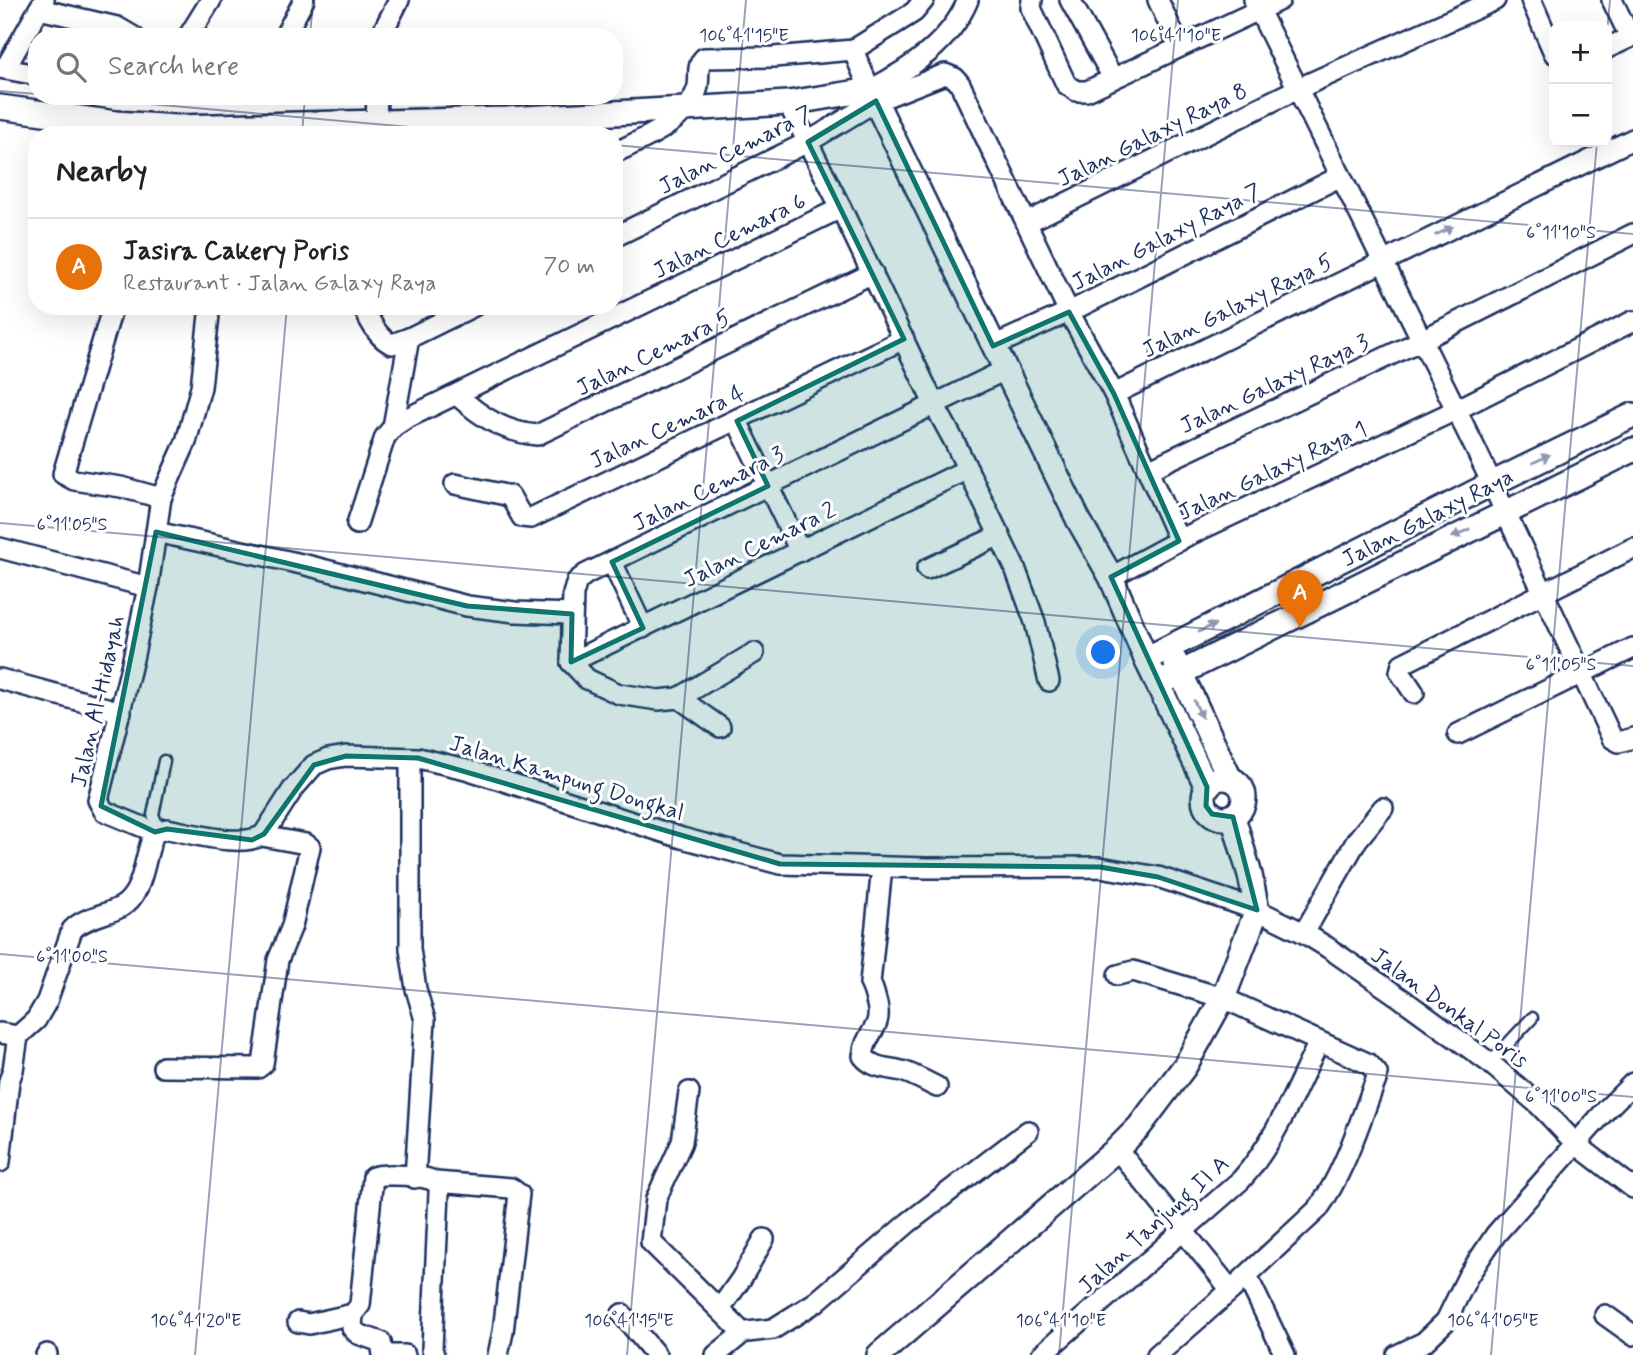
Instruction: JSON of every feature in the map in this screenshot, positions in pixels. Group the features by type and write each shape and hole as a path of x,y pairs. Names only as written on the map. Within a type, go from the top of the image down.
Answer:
{"street":[{"path":"194,28 211,0"},
{"path":"289,28 304,0"},
{"path":"385,28 399,0"},
{"path":"623,149 655,133 685,109 697,89 699,63 709,57 855,57 914,12 924,0"},
{"path":"870,91 940,45 968,0"},
{"path":"1032,0 1031,8 1066,84 1076,91 1087,91 1256,5 1280,0"},
{"path":"1070,0 1113,78"},
{"path":"1158,0 1179,46"},
{"name":"Jalan Galaxy Raya 8","path":"1028,222 1297,89 1495,0"},
{"path":"1531,0 1549,41"},
{"path":"1612,0 1632,36 1612,46"},
{"path":"28,73 3,69 41,4 119,28"},
{"path":"1256,5 1456,410 1612,738 1619,742 1633,738"},
{"path":"855,57 870,91 1003,341 1005,370 1078,519 1111,577 1146,659 1207,787"},
{"path":"224,126 377,110 507,119 788,103 870,91 945,74 955,78 1028,222 1069,312 1114,394 1180,541"},
{"name":"Jalan Cemara 7","path":"623,233 808,142 870,91"},
{"path":"788,103 1015,568 1035,622 1049,681"},
{"path":"0,107 138,126"},
{"path":"494,126 507,119"},
{"name":"Jalan Galaxy Raya 5","path":"1114,394 1382,260 1595,149 1633,139"},
{"name":"Jalan Galaxy Raya 7","path":"1003,341 1069,312 1341,176"},
{"name":"Jalan Cemara 6","path":"623,314 841,208"},
{"name":"Jalan Galaxy Raya 3","path":"1148,470 1422,340 1633,234"},
{"name":"Jalan Cemara 5","path":"457,395 497,425 513,432 537,435 873,273"},
{"path":"110,315 63,474 74,480 121,487 161,498"},
{"name":"Jalan Al-Hidayah","path":"158,831 104,811 99,800 148,587 161,498 186,442 201,387 210,315"},
{"path":"367,315 387,342 397,344 456,315"},
{"name":"Jalan Cemara 6","path":"393,427 416,413 621,315"},
{"name":"Jalan Galaxy Raya 1","path":"1111,577 1633,321"},
{"path":"357,524 385,438 393,427 409,338"},
{"name":"Jalan Cemara 4","path":"455,484 510,496 522,517 531,518 904,339"},
{"name":"Jalan Cemara 3","path":"571,662 572,614 577,581 586,574 1005,370"},
{"name":"Jalan Galaxy Raya","path":"1146,659 1633,415"},
{"path":"737,421 800,551"},
{"name":"Jalan Galaxy Raya","path":"1158,684 1633,450"},
{"name":"Jalan Cemara 2","path":"571,662 968,469"},
{"path":"156,532 306,565 467,606 515,612 572,614"},
{"path":"927,569 999,535"},
{"path":"0,548 148,587"},
{"path":"1414,693 1400,672 1402,664 1633,548"},
{"path":"612,562 643,628"},
{"path":"1132,622 1168,648 1230,779 1243,790 1241,810 1233,817 1222,818 1212,814 1206,806 1204,796 1207,787 1216,780 1230,779"},
{"path":"1458,734 1633,648"},
{"path":"571,662 587,679 619,694 657,700 679,698 754,653"},
{"path":"0,679 121,712"},
{"path":"679,698 720,727"},
{"name":"Jalan Kampung Dongkal","path":"262,836 293,789 314,765 346,756 410,758 466,769 682,838 780,864 1100,867 1158,877 1257,910"},
{"path":"410,758 410,949 416,989 425,1020 415,1178"},
{"path":"1304,933 1357,839 1384,808"},
{"path":"879,1355 1117,1149 1139,1127 1185,1066 1223,998 1257,910 1233,817"},
{"path":"0,1161 9,1081 13,1070 9,1035 36,1020 47,1001 72,930 77,924 121,907 133,897 158,831 167,829 243,841 262,836 308,845 310,847 292,926 278,960 263,1064 258,1068 163,1067"},
{"path":"882,867 870,983 880,1016 864,1047 863,1056 868,1063 906,1073 937,1087"},
{"name":"Jalan Donkal Poris","path":"1257,910 1304,933 1490,1063 1539,1105 1577,1145 1633,1188"},
{"path":"1118,975 1133,971 1223,998 1369,1064 1377,1073 1328,1195 1318,1209 1157,1355"},
{"name":"Jalan Tanjung II A","path":"1041,1355 1229,1192 1252,1167 1270,1139 1320,1042"},
{"path":"1397,1355 1424,1342 1438,1331 1446,1321 1468,1276 1496,1234 1633,1083"},
{"path":"689,1092 682,1142 656,1199 650,1237 652,1244 720,1309 738,1328 739,1333"},
{"path":"716,1355 739,1333 773,1329 816,1302 908,1223 1028,1131"},
{"path":"1117,1149 1231,1290"},
{"path":"405,1355 384,1355 382,1342 358,1334 352,1328 353,1314 360,1305 372,1180 375,1175 511,1188 519,1194 498,1355"},
{"path":"434,1355 432,1349 439,1192 436,1182"},
{"path":"720,1309 764,1239"},
{"path":"1247,1276 1283,1354"},
{"path":"298,1322 309,1324 353,1314"},
{"path":"622,1314 656,1355"},
{"path":"1605,1315 1633,1335"}],"lane":[{"path":"158,831 153,815 164,761"},
{"path":"1490,1063 1532,1018"}],"highlighted area":[{"path":"876,101 993,346 1069,312 1114,394 1179,541 1111,577 1207,787 1206,806 1212,814 1233,817 1257,910 1158,877 1100,867 780,864 418,758 346,756 314,765 264,834 252,840 167,829 155,832 101,806 156,532 467,606 572,614 571,662 643,628 612,562 768,486 737,421 904,339 808,142"}],"place":[{"name":"Jasira Cakery Poris","path":"1300,628"}]}
